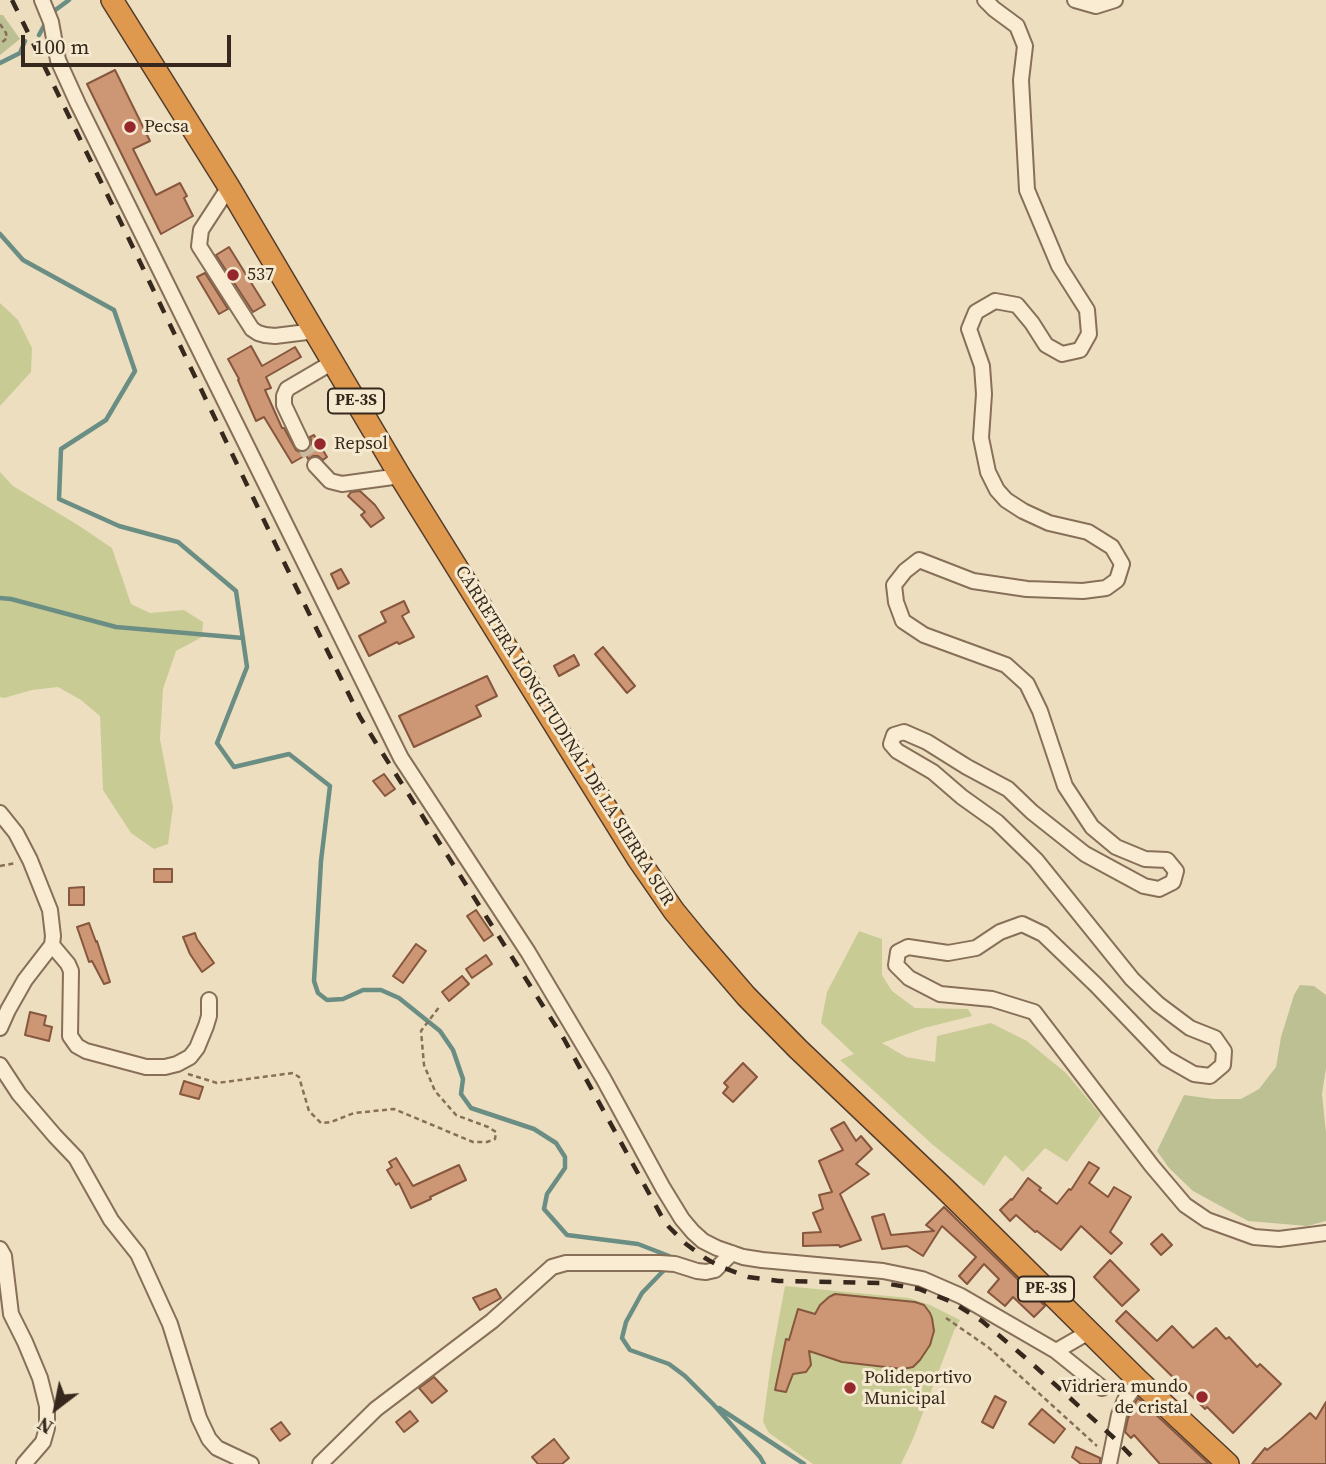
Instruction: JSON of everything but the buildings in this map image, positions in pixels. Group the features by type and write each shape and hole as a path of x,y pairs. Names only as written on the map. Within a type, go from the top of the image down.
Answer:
{"highway":[{"name":"CARRETERA LONGITUDINAL DE LA SIERRA SUR","path":"112,0 229,187 401,476 638,859 696,939 790,1040 1139,1381 1228,1464"}],"street":[{"path":"985,0 1017,26 1025,46 1021,80 1027,190 1059,266 1087,310 1089,334 1080,350 1062,354 1046,345 1017,305 995,301 976,312 969,329 982,366 984,394 981,438 988,472 997,490 1006,500 1049,523 1088,532 1112,547 1122,564 1117,580 1106,588 1083,591 1027,589 973,581 919,560 905,571 894,585 896,602 903,621 924,635 1006,665 1027,684 1040,711 1065,786 1093,827 1116,847 1144,859 1167,860 1177,872 1173,882 1159,889 1144,886 1086,854 1008,789 927,742 904,732 894,735 891,744 897,751 933,772 962,797 997,821 1036,860 1132,979 1158,1004 1190,1028 1215,1038 1224,1051 1223,1065 1210,1076 1195,1074 1166,1058 1043,934 1022,924 1000,932 976,948 948,953 908,947 898,952 896,965 909,978 940,994 992,999 1034,1013 1152,1166 1185,1205 1207,1220 1254,1237 1279,1239 1326,1233"},
{"path":"1075,0 1096,6 1115,0"},
{"path":"43,2 51,22 58,60 78,104 401,758 528,952 682,1219 703,1241 732,1253 762,1260 883,1271 922,1279 961,1296 1056,1351 1102,1388"},
{"path":"229,187 201,230 199,246 252,329 265,335 315,331"},
{"path":"302,443 284,405 284,396 287,389 333,362"},
{"path":"315,465 330,481 342,484 401,476"},
{"path":"0,813 16,833 30,860 50,910 52,945 71,971 69,1031 76,1046 146,1067 177,1064 190,1057 197,1048 209,1016 209,1000"},
{"path":"0,1028 25,981 52,945"},
{"path":"0,1065 19,1094 76,1158 111,1220 138,1254 170,1324 199,1418 209,1439 217,1448 251,1464"},
{"path":"0,1249 4,1256 11,1314 40,1378 47,1406 47,1428 43,1442 24,1464"},
{"path":"320,1464 376,1409 492,1321 552,1267 566,1263 667,1264 706,1272 715,1270 732,1253"},
{"path":"1056,1351 1089,1332"},
{"path":"1109,1461 1119,1415 1125,1400 1139,1381"}],"path":[{"path":"0,24 7,38 0,44"},
{"path":"165,1067 216,1083 293,1073 299,1077 309,1111 321,1123 354,1113 394,1109 473,1142 495,1139 496,1132 488,1127 456,1115 435,1091 424,1065 421,1031 440,1006"},
{"path":"946,1318 988,1348 1109,1461"}],"green space":[{"path":"0,15 3,15 20,39 0,55"},
{"path":"0,303 18,320 32,348 31,372 0,406"},
{"path":"0,472 13,486 112,548 131,604 150,613 184,610 203,622 202,637 176,651 163,689 160,739 173,807 168,844 154,849 131,833 103,790 100,716 81,700 58,687 0,697"},
{"path":"859,931 882,939 882,975 892,991 915,1008 968,1009 972,1016 924,1028 882,1043 906,1057 935,1062 937,1036 991,1023 1027,1041 1066,1073 1101,1115 1067,1162 1045,1148 1023,1172 1005,1155 984,1186 933,1145 840,1060 854,1054 821,1023 827,992"},
{"path":"1300,985 1314,986 1326,995 1326,1068 1322,1094 1326,1133 1326,1221 1307,1226 1248,1221 1193,1191 1169,1168 1157,1151 1184,1095 1241,1099 1259,1089 1276,1067 1281,1037 1294,995"},
{"name":"Polideportivo Municipal","path":"785,1286 909,1298 960,1320 901,1464 813,1464 769,1433 763,1422"}],"waterway":[{"path":"50,14 69,0"},
{"path":"39,35 46,22"},
{"path":"0,63 20,53 25,41"},
{"path":"0,234 23,260 114,310 135,371 106,420 61,449 59,499 119,526 178,542 236,591 247,667 217,743 234,767 289,754 330,786 321,861 314,981 318,993 327,1000 343,999 363,990 381,990 399,998 440,1031 453,1050 463,1079 461,1094 471,1108 534,1129 556,1143 565,1157 565,1168 547,1194 544,1209 567,1235 638,1244 669,1256 669,1259"},
{"path":"0,598 116,627 243,638"},
{"path":"667,1267 642,1293 626,1322 622,1338 630,1350 669,1364 685,1376 713,1404 764,1464"},
{"path":"719,1408 804,1464"}],"tunnel":[{"path":"302,443 315,465"}],"railway":[{"path":"12,0 360,717 564,1039 669,1227 705,1258 748,1277 779,1281 883,1283 919,1289 952,1302 982,1321 1028,1360 1139,1464"}],"place":[{"name":"Pecsa","path":"130,127"},
{"name":"537","path":"233,275"},
{"name":"Repsol","path":"320,444"},
{"name":"Polideportivo Municipal","path":"850,1388"},
{"name":"Vidriera mundo de cristal","path":"1202,1397"}]}
